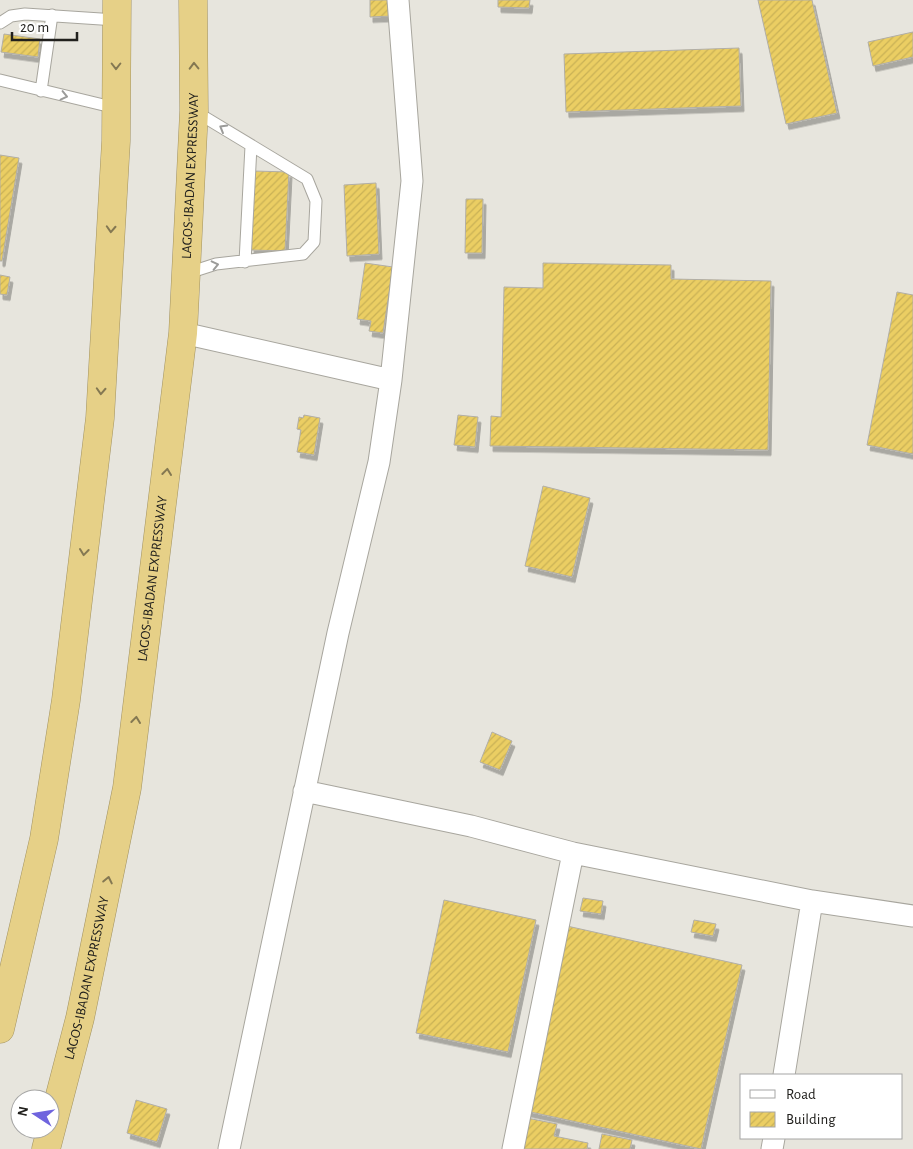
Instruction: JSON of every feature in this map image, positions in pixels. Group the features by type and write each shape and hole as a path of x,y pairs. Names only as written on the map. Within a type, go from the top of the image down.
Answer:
{"highway":[{"name":"LAGOS-IBADAN EXPRESSWAY","path":"46,1149 80,1018 127,788 182,334 194,111 193,0"},
{"path":"0,1029 44,839 66,700 100,418 116,108 116,10"}],"street":[{"path":"229,1149 338,633 378,462 391,380 412,181 398,0"},
{"path":"182,334 391,380"},
{"path":"304,791 471,826 573,852 812,901 913,916"},
{"path":"513,1149 573,852"},
{"path":"784,1074 812,901"}],"lane":[{"path":"0,23 11,16 25,14 52,16 116,10"},
{"path":"41,91 52,16"},
{"path":"0,80 116,108"},
{"path":"185,274 216,264 303,254 314,242 316,200 307,179 194,111"},
{"path":"245,262 251,146"}],"building":[{"path":"370,0 392,0 392,16 370,17"},
{"path":"498,0 530,0 529,8 498,7"},
{"path":"758,0 812,0 837,113 786,124"},
{"path":"913,32 913,57 873,66 868,42"},
{"path":"4,34 40,39 38,57 1,52"},
{"path":"739,48 741,106 566,112 564,54"},
{"path":"0,155 19,158 2,261 0,261"},
{"path":"254,171 289,172 285,251 251,250"},
{"path":"376,183 379,254 347,256 344,185"},
{"path":"466,199 483,199 482,253 465,253"},
{"path":"365,263 393,267 383,333 369,331 371,321 357,319"},
{"path":"543,263 671,265 671,279 771,281 768,450 490,446 491,416 501,417 504,287 543,288"},
{"path":"0,275 10,277 7,295 0,294"},
{"path":"897,292 913,295 913,454 867,445"},
{"path":"304,415 320,418 314,455 297,452 301,430 297,429 299,417 303,418"},
{"path":"458,415 478,417 475,447 454,445"},
{"path":"543,486 590,498 572,577 525,566"},
{"path":"492,732 512,741 500,770 480,762"},
{"path":"583,898 603,901 601,914 580,911"},
{"path":"444,900 536,920 508,1052 416,1033"},
{"path":"694,920 716,924 713,936 691,932"},
{"path":"567,926 742,965 701,1149 526,1111"},
{"path":"136,1100 167,1109 157,1142 127,1133"},
{"path":"527,1118 557,1124 554,1136 588,1143 587,1149 521,1149"},
{"path":"602,1134 632,1140 630,1149 599,1149"}]}
